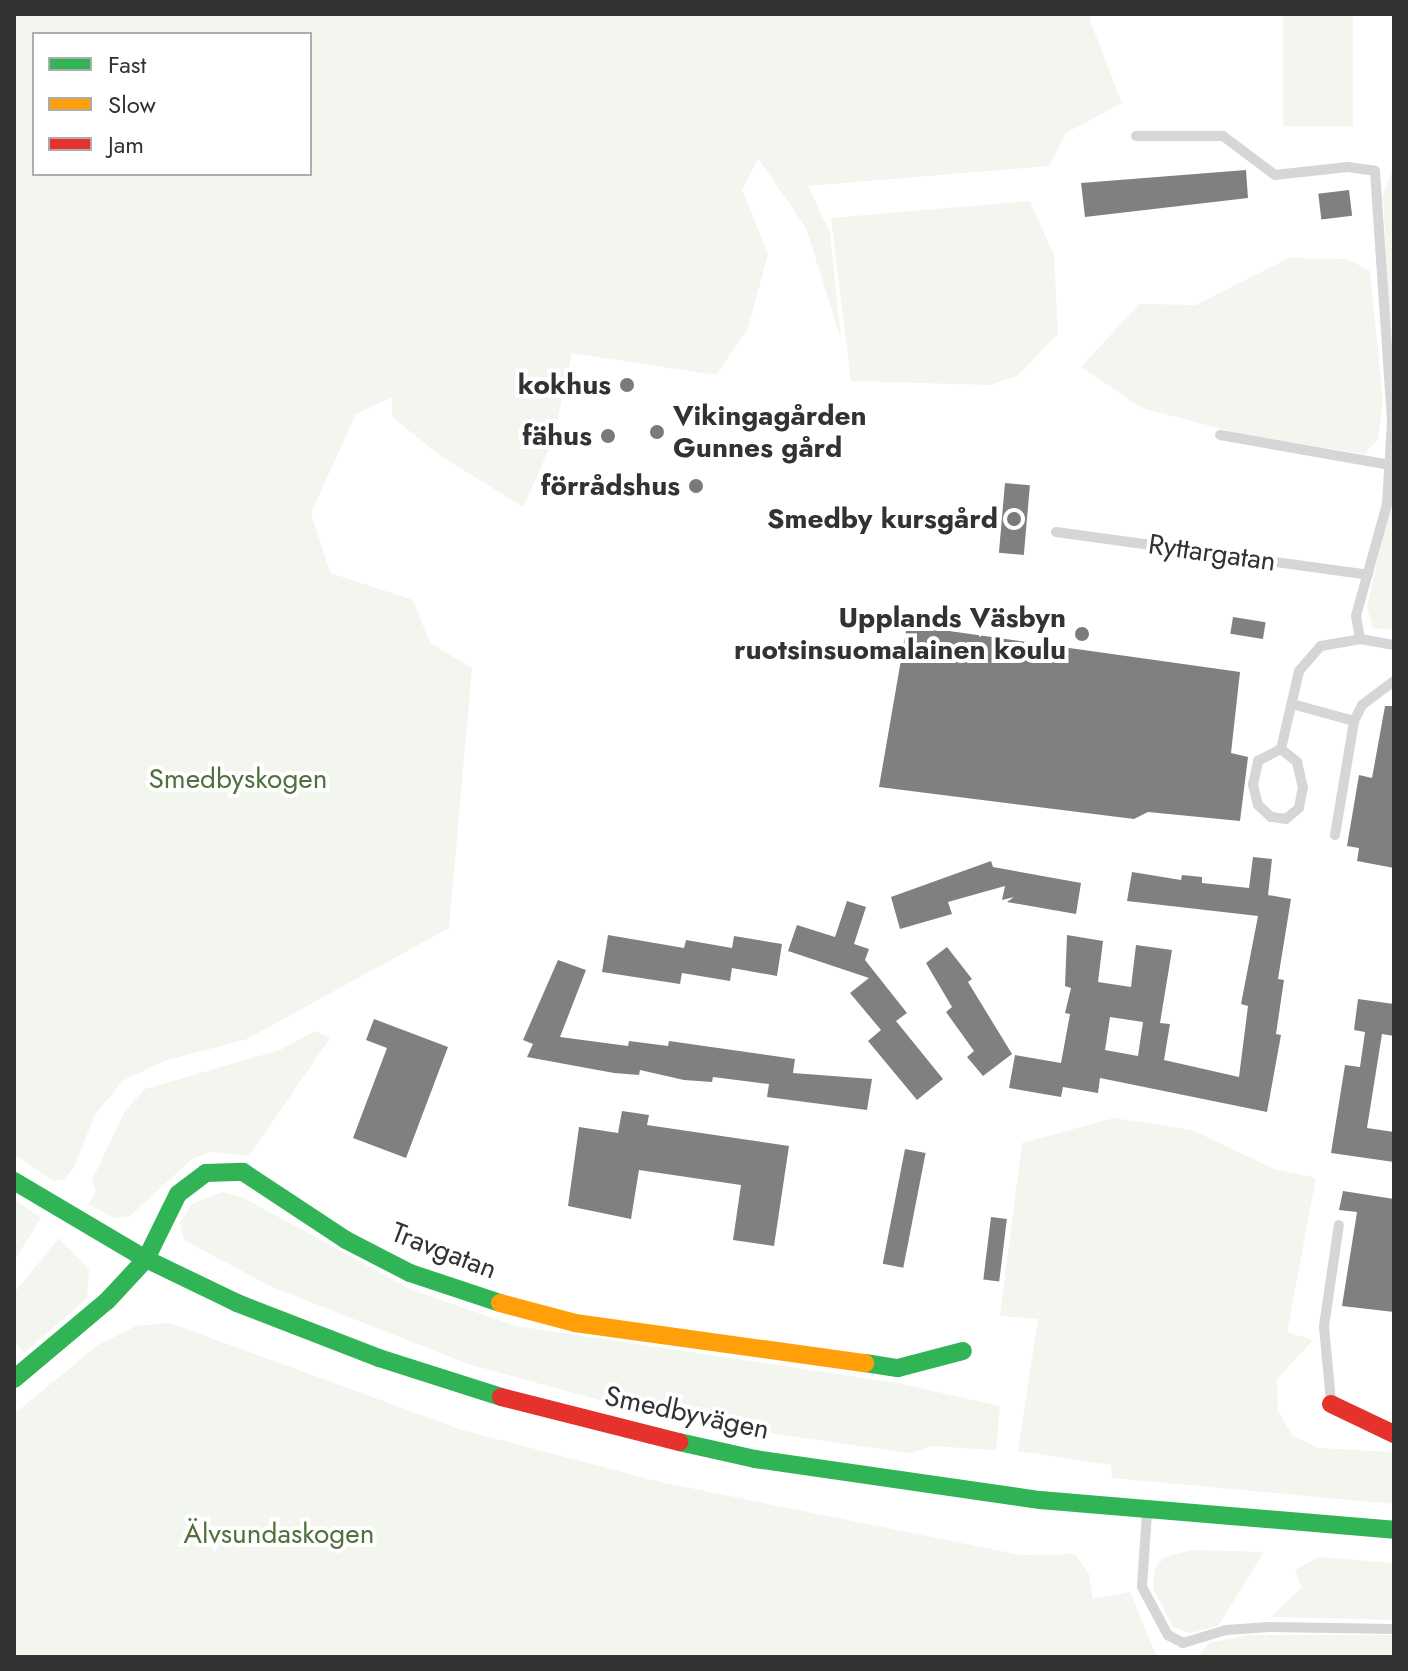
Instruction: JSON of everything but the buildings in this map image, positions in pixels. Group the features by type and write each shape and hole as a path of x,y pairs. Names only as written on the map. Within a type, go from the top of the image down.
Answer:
{"street":[{"name":"Travgatan","path":"14,1379 107,1301 146,1259 178,1194 206,1173 243,1172 346,1240 410,1273 575,1323 898,1368 963,1351"},
{"name":"Smedbyvägen","path":"14,1181 146,1259 237,1303 365,1353 538,1409 755,1459 1147,1513 1394,1530"},
{"path":"1331,1404 1394,1434"}],"lane":[{"path":"1136,136 1223,136 1275,175 1348,167 1375,171 1392,422 1387,504 1356,616 1360,639"},
{"path":"1220,435 1390,465"},
{"name":"Ryttargatan","path":"1056,532 1368,575"},
{"path":"1281,749 1297,762 1303,787 1299,808 1286,819 1271,817 1258,805 1253,785 1258,761 1281,749 1299,671 1321,646 1360,639 1394,645"},
{"path":"1335,835 1354,721 1362,705 1394,681"},
{"path":"1292,704 1354,721"},
{"path":"1331,1404 1324,1326 1339,1225"},
{"path":"1147,1513 1142,1587 1168,1635 1183,1643 1241,1629 1394,1629"}],"green space":[{"name":"Smedbyskogen","path":"14,14 1094,14 1089,18 1122,103 1066,133 1049,166 808,186 830,233 841,339 806,228 758,158 742,190 768,254 748,328 716,375 572,353 553,440 523,507 438,454 392,417 392,397 356,414 311,513 330,573 413,600 430,643 472,668 449,928 247,1039 164,1061 122,1081 95,1115 73,1169 63,1180 53,1181 14,1154"},
{"path":"1283,14 1353,14 1353,126 1283,126"},
{"path":"1394,167 1394,404 1383,194"},
{"path":"1030,201 1054,255 1058,334 1017,376 990,385 851,381 831,218"},
{"path":"1289,258 1347,259 1370,271 1383,402 1378,440 1364,454 1245,435 1142,408 1081,367 1139,304 1196,305"},
{"path":"1394,483 1394,630 1373,628 1367,608"},
{"path":"315,1031 330,1038 249,1156 211,1152 192,1159 130,1216 114,1218 88,1204 96,1192 92,1180 125,1111 145,1089 280,1050"},
{"path":"1114,1118 1192,1130 1274,1169 1316,1178 1287,1332 1313,1340 1277,1379 1278,1411 1292,1435 1318,1448 1394,1452 1394,1504 1112,1478 1111,1465 1018,1451 1038,1319 1000,1316 1022,1143"},
{"path":"222,1192 242,1197 412,1290 516,1326 897,1383 1000,1406 996,1450 931,1446 910,1453 777,1434 610,1403 468,1364 270,1286 184,1240 180,1223 192,1204"},
{"path":"14,1199 41,1218 14,1261"},
{"path":"59,1238 89,1269 87,1298 24,1353 14,1341 14,1293"},
{"name":"Älvsundaskogen","path":"170,1323 462,1430 660,1482 1020,1555 1075,1554 1089,1574 1093,1599 1130,1592 1157,1657 14,1657 14,1414 98,1345 136,1326"},
{"path":"1192,1550 1264,1552 1218,1626 1190,1633 1173,1627 1153,1588 1155,1568 1165,1557"},
{"path":"1319,1557 1394,1563 1394,1620 1271,1617 1301,1588 1295,1570"},
{"path":"1246,1635 1394,1635 1394,1657 1197,1657 1209,1643"}],"traffic: fast":[{"path":"14,1379 107,1301 146,1259 178,1194 206,1173 243,1172 346,1240 410,1273 500,1303"},
{"path":"14,1181 146,1259 237,1303 379,1358 501,1397"},
{"path":"865,1363 898,1368 963,1351"},
{"path":"679,1442 755,1459 1040,1500 1394,1530"}],"traffic: slow":[{"path":"500,1303 575,1323 865,1363"}],"traffic: jam":[{"path":"501,1397 679,1442"},
{"path":"1331,1404 1394,1434"}],"place":[{"name":"kokhus","path":"627,385"},
{"name":"Vikingagården Gunnes gård","path":"657,432"},
{"name":"fähus","path":"608,436"},
{"name":"förrådshus","path":"696,486"},
{"name":"Smedby kursgård","path":"1014,519"},
{"name":"Upplands Väsbyn ruotsinsuomalainen koulu","path":"1082,634"}]}
